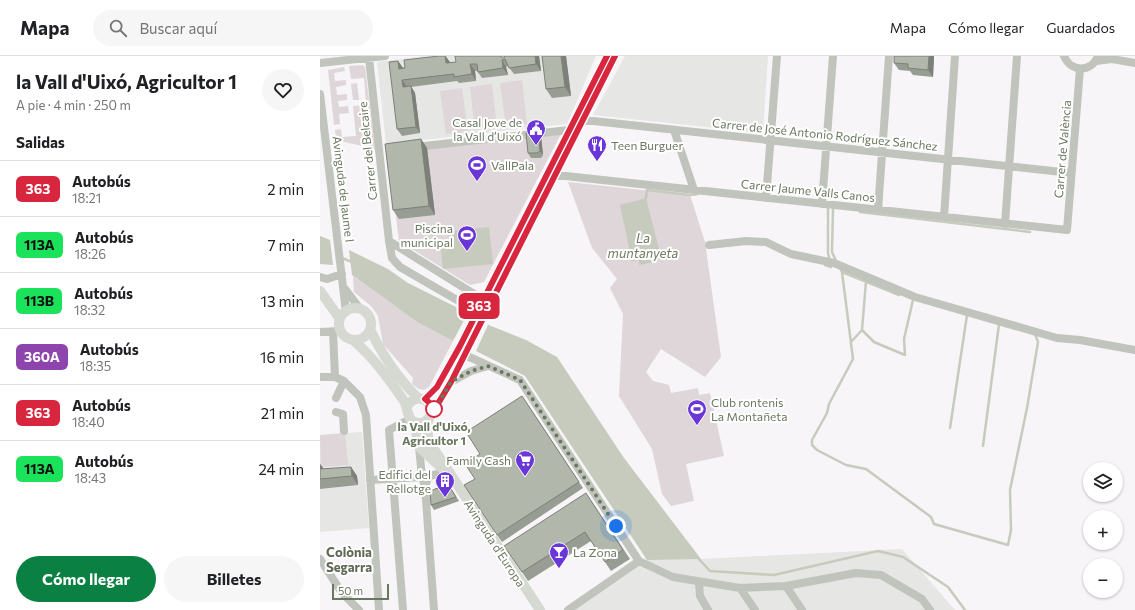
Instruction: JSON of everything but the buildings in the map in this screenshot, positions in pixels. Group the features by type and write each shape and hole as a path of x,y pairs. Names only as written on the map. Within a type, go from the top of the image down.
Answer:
{"main road":[{"path":"323,294 344,314"},
{"path":"344,314 360,309 364,311 370,319 370,329 379,348 406,385 431,404 430,416 421,424 412,420"},
{"path":"344,314 337,332 353,340 371,356 407,406 419,447"},
{"path":"353,340 362,338 370,329"},
{"path":"407,406 411,401 422,398"},
{"name":"Avinguda d'Europa","path":"430,416 428,440 433,449 504,549 540,610"},
{"name":"Avinguda d'Europa","path":"419,447 433,462 451,476"}],"street":[{"path":"320,63 385,56"},
{"path":"422,398 437,387 464,350 482,320 569,130 579,119 607,56"},
{"path":"430,416 451,382 464,350 475,313 482,299 579,119 615,56"},
{"path":"766,198 777,56"},
{"path":"822,204 833,56"},
{"path":"878,210 889,56"},
{"path":"944,217 955,56"},
{"path":"1005,224 1017,56"},
{"path":"1064,56 1071,65 1080,69 1088,68 1097,58 1135,63"},
{"name":"Carrer del Belcaire","path":"369,58 383,151 389,241 392,258 400,267 475,313"},
{"name":"Carrer de València","path":"1067,230 1080,69"},
{"name":"Avinguda de Jaume I","path":"320,94 344,288 344,314"},
{"name":"Carrer de José Antonio Rodríguez Sánchez","path":"579,119 1071,173"},
{"path":"403,148 569,130"},
{"path":"674,130 694,190"},
{"name":"Carrer Jaume Valls Canos","path":"550,174 1067,230"},
{"path":"389,241 482,299"},
{"path":"709,245 746,241 766,242 791,254 834,263 915,298 1057,338 1080,340 1135,349"},
{"path":"320,278 327,279 342,271"},
{"name":"Avinguda de Jaume I","path":"344,288 360,309"},
{"path":"320,332 337,332 335,377"},
{"path":"464,350 488,366 520,380 590,493 639,561 673,577 740,588 786,586 856,572 882,575 922,599 930,610"},
{"path":"451,382 471,371 488,366"},
{"path":"320,377 335,377 344,381 360,397 366,415 379,610"},
{"path":"336,398 344,381"},
{"path":"336,412 343,414 344,431"},
{"path":"403,610 390,430 412,420"},
{"path":"419,447 426,477"},
{"path":"433,449 433,462 426,477 425,486 434,610"},
{"path":"370,480 426,477 438,474 451,476"},
{"path":"320,559 342,593 359,610"},
{"path":"568,610 639,561"},
{"path":"699,582 700,596 708,610"},
{"path":"786,586 802,610"},
{"path":"740,588 755,610"}],"shaded area":[{"path":"425,56 596,56 567,124 386,144 377,62"},
{"path":"625,56 768,56 763,133 593,115"},
{"path":"363,65 365,67 375,149 336,140 335,130 341,129 342,137 356,136 353,106 366,105 364,78 351,79 349,66"},
{"path":"344,67 345,71 334,73 335,81 346,80 346,85 336,87 337,95 347,94 347,100 338,101 339,107 348,106 349,113 339,114 340,124 334,125 328,70"},
{"path":"522,80 527,124 506,127 500,83"},
{"path":"357,83 359,100 353,100 351,84"},
{"path":"492,84 497,128 475,130 470,87"},
{"path":"462,88 468,132 446,134 440,91"},
{"path":"562,132 484,282 470,285 399,241 388,153"},
{"path":"568,182 690,195 705,242 721,357 705,377 661,349 646,372 653,381 669,385 671,393 698,388 699,395 710,393 724,456 686,464 694,501 671,506 662,494 652,449 619,396 623,314 610,288 617,279 592,248"},
{"path":"353,276 417,322 453,341 429,387 424,390 419,389 412,384 413,378 383,344 378,316 372,307 354,292"},
{"path":"362,432 369,528 320,532 320,435"},
{"path":"345,433 348,465 321,467 320,435"},
{"path":"902,549 955,610 574,610 647,559 701,559"}],"water":[{"name":"La muntanyeta","path":"646,198 660,253 655,256 655,262 639,265 639,260 632,261 620,205"},
{"name":"Piscina municipal","path":"489,227 493,264 443,269 440,241 454,240 453,231"},
{"path":"320,236 330,240 333,265 320,264"},
{"path":"349,250 388,269 408,283 468,313 453,341 417,322 352,275"},
{"path":"486,324 526,340 557,357 624,458 701,559 647,560 525,376 476,351 488,325"}],"waterway":[{"path":"646,198 647,190 690,195 698,194"},
{"path":"825,265 831,267 828,253 828,208"},
{"path":"833,209 832,252 836,261"},
{"path":"860,212 1030,232"},
{"path":"342,258 352,262"},
{"path":"840,267 842,272 899,295"},
{"path":"842,272 853,359 829,404 827,413 812,440 812,445 817,450 846,465 866,469 931,517 934,524 1008,545 1011,530 1010,490 1027,408 1038,342 1035,334"},
{"path":"851,342 862,330 866,281"},
{"path":"862,330 874,342 905,355 904,339 913,300"},
{"path":"950,428 967,315"},
{"path":"983,446 999,324"},
{"path":"696,556 710,571 774,575 878,551 903,557 948,587 965,610"}],"bus line":[{"name":"363","path":"607,56 476,311 460,346 437,387 425,399 431,404 433,412 451,382 615,56"}],"place":[{"name":"Casal Jove de la Vall d’Uixó","path":"536,146"},
{"name":"Teen Burguer","path":"597,162"},
{"name":"VallPala","path":"477,182"},
{"name":"Piscina municipal","path":"467,252"},
{"name":"la Vall d'Uixó, Agricultor 1","path":"434,409"},
{"name":"Club rontenis La Montañeta","path":"697,426"},
{"name":"Family Cash","path":"525,477"},
{"name":"Edifici del Rellotge","path":"445,498"},
{"name":"La Zona","path":"559,569"}],"district":[{"name":"Colònia Segarra","path":"349,560"}],"route":[{"path":"434,409 433,412 451,382 471,371 488,366 520,380 616,526"}]}
